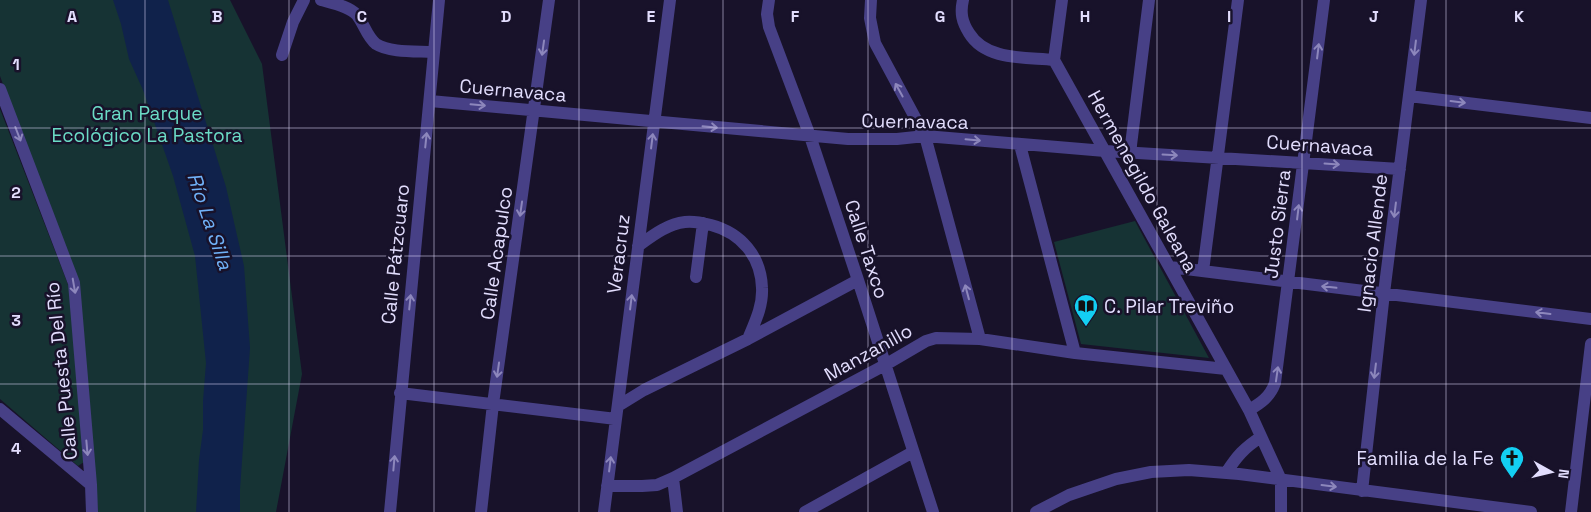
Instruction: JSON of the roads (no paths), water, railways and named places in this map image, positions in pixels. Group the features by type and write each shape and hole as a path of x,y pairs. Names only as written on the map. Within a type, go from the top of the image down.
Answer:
{"street":[{"path":"282,55 293,22 304,0"},
{"path":"321,0 344,7 355,13 375,43 384,48 433,52"},
{"name":"Calle Pátzcuaro","path":"390,512 439,0"},
{"name":"Calle Acapulco","path":"481,512 549,0"},
{"name":"Veracruz","path":"604,512 670,0"},
{"name":"Calle Taxco","path":"769,0 768,22 810,136 933,512"},
{"path":"871,0 870,18 875,43 924,136 980,339"},
{"path":"963,0 962,21 972,38 983,48 1004,55 1054,60 1062,0"},
{"path":"1130,153 1150,0"},
{"path":"1204,272 1238,0"},
{"name":"Justo Sierra","path":"1249,410 1263,401 1273,390 1276,383 1324,0"},
{"name":"Ignacio Allende","path":"1362,491 1384,293 1421,0"},
{"name":"Hermenegildo Galeana","path":"1054,60 1249,410 1281,480"},
{"name":"Calle Puesta Del Río","path":"0,89 74,283 92,512"},
{"path":"1409,96 1591,118"},
{"name":"Cuernavaca","path":"430,101 810,136 868,140 924,136 1130,153 1400,169"},
{"path":"1020,145 1075,353"},
{"path":"638,246 668,226 685,222 703,223 736,235 751,252 760,271 762,288 761,306 748,339"},
{"path":"696,277 703,223"},
{"path":"1170,267 1591,319"},
{"path":"618,406 644,390 748,339 858,280"},
{"name":"Manzanillo","path":"607,486 649,486 673,478 921,344 936,338 980,339 1075,353 1226,369"},
{"path":"1570,512 1591,344"},
{"path":"400,393 616,419"},
{"path":"0,409 91,485"},
{"path":"1226,473 1247,446 1261,437"},
{"path":"805,512 914,452"},
{"path":"1036,512 1082,490 1130,476 1151,472 1189,470 1226,473 1531,512"},
{"path":"673,478 677,512"},
{"path":"1281,480 1281,512"}],"water":[{"name":"Río La Silla","path":"113,0 168,0 226,187 244,266 250,348 240,512 196,512 206,363 195,256 173,176 143,90 129,59"}],"place":[{"name":"C. Pilar Treviño","path":"1086,327"},
{"name":"Familia de la Fe","path":"1512,479"}],"park label":[{"name":"Gran Parque Ecológico La Pastora","path":"147,124"}]}
